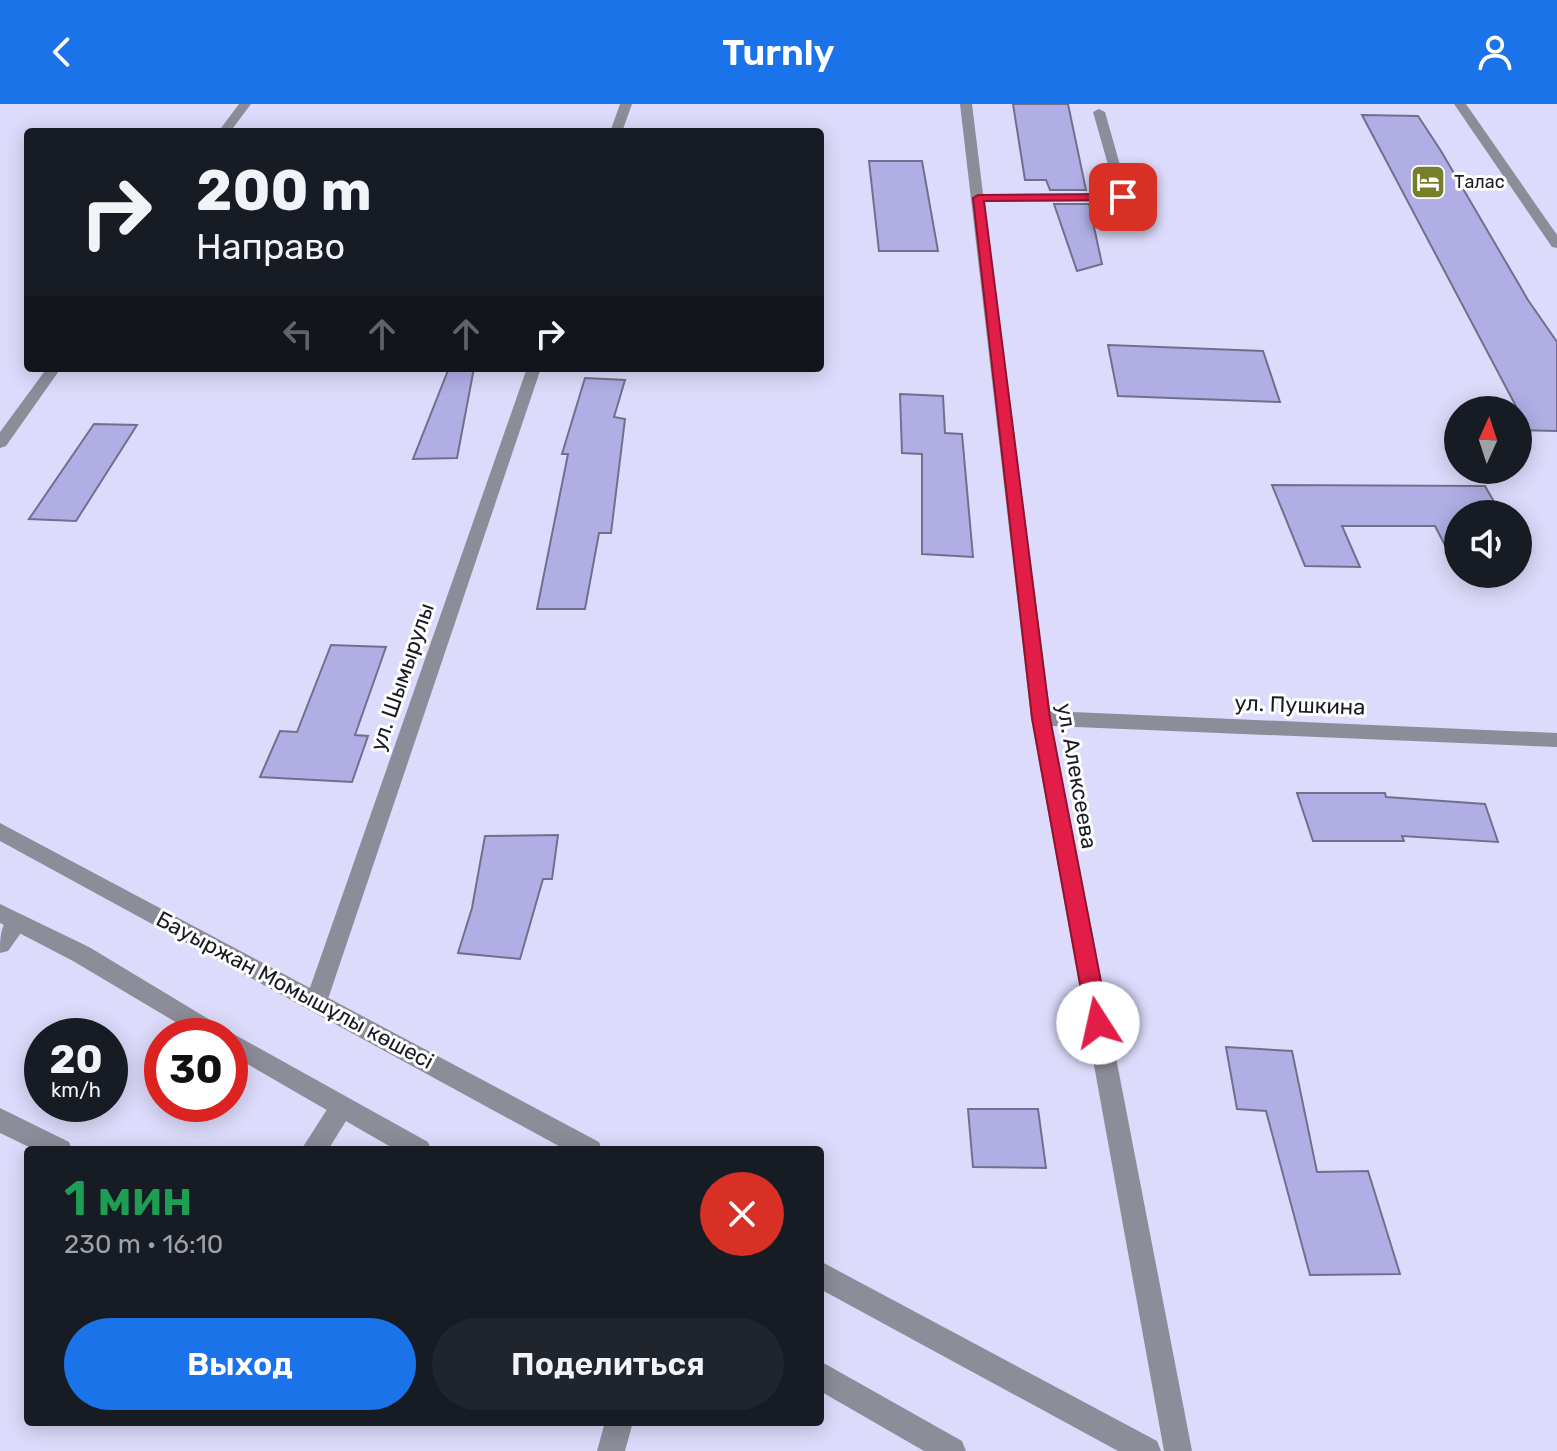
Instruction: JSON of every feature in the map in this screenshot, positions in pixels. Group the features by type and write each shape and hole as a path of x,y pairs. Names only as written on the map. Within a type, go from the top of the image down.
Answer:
{"street":[{"path":"227,128 245,104"},
{"path":"617,128 626,104"},
{"name":"ул. Алексеева","path":"966,104 1041,718 1178,1451"},
{"path":"1460,104 1555,240"},
{"path":"978,198 1123,197 1099,112"},
{"path":"0,443 51,372"},
{"name":"ул. Шымырулы","path":"316,1002 533,372"},
{"name":"ул. Пушкина","path":"1041,718 1557,740"},
{"name":"Бауыржан Момышұлы көшесі","path":"0,831 583,1146"},
{"path":"0,944 9,918 81,954 189,1018"},
{"path":"248,1053 412,1146"},
{"path":"316,1146 342,1108"},
{"path":"0,1120 52,1146"},
{"path":"824,1276 1147,1451"},
{"path":"824,1377 952,1451"}],"building":[{"path":"1013,104 1068,104 1086,190 1050,190 1046,180 1025,180"},
{"path":"1362,115 1418,116 1528,300 1557,342 1557,431 1532,430 1532,396 1511,396"},
{"path":"869,161 922,161 938,251 879,251"},
{"path":"1054,204 1089,204 1102,264 1077,271"},
{"path":"1108,345 1263,351 1280,402 1118,396"},
{"path":"447,372 473,372 457,458 413,459"},
{"path":"585,378 625,380 614,417 625,419 611,533 599,533 585,609 537,609 568,454 562,454"},
{"path":"900,394 943,396 945,433 962,434 973,557 922,554 922,454 902,453"},
{"path":"94,424 137,425 76,521 29,519"},
{"path":"1272,485 1485,486 1493,500 1444,500 1444,543 1435,526 1342,526 1360,567 1305,566"},
{"path":"331,645 386,647 355,735 368,736 352,782 260,777 280,731 297,732"},
{"path":"1297,793 1385,793 1386,797 1485,804 1498,842 1402,836 1404,841 1313,841"},
{"path":"558,835 552,879 543,879 520,959 458,953 472,908 485,836"},
{"path":"1226,1047 1292,1051 1317,1172 1368,1171 1400,1274 1310,1275 1266,1111 1237,1109"},
{"path":"968,1109 1038,1109 1046,1168 973,1167"}],"place":[{"name":"Талас","path":"1428,182"}],"route":[{"path":"1098,1023 1041,718 978,198 1123,197"}]}
